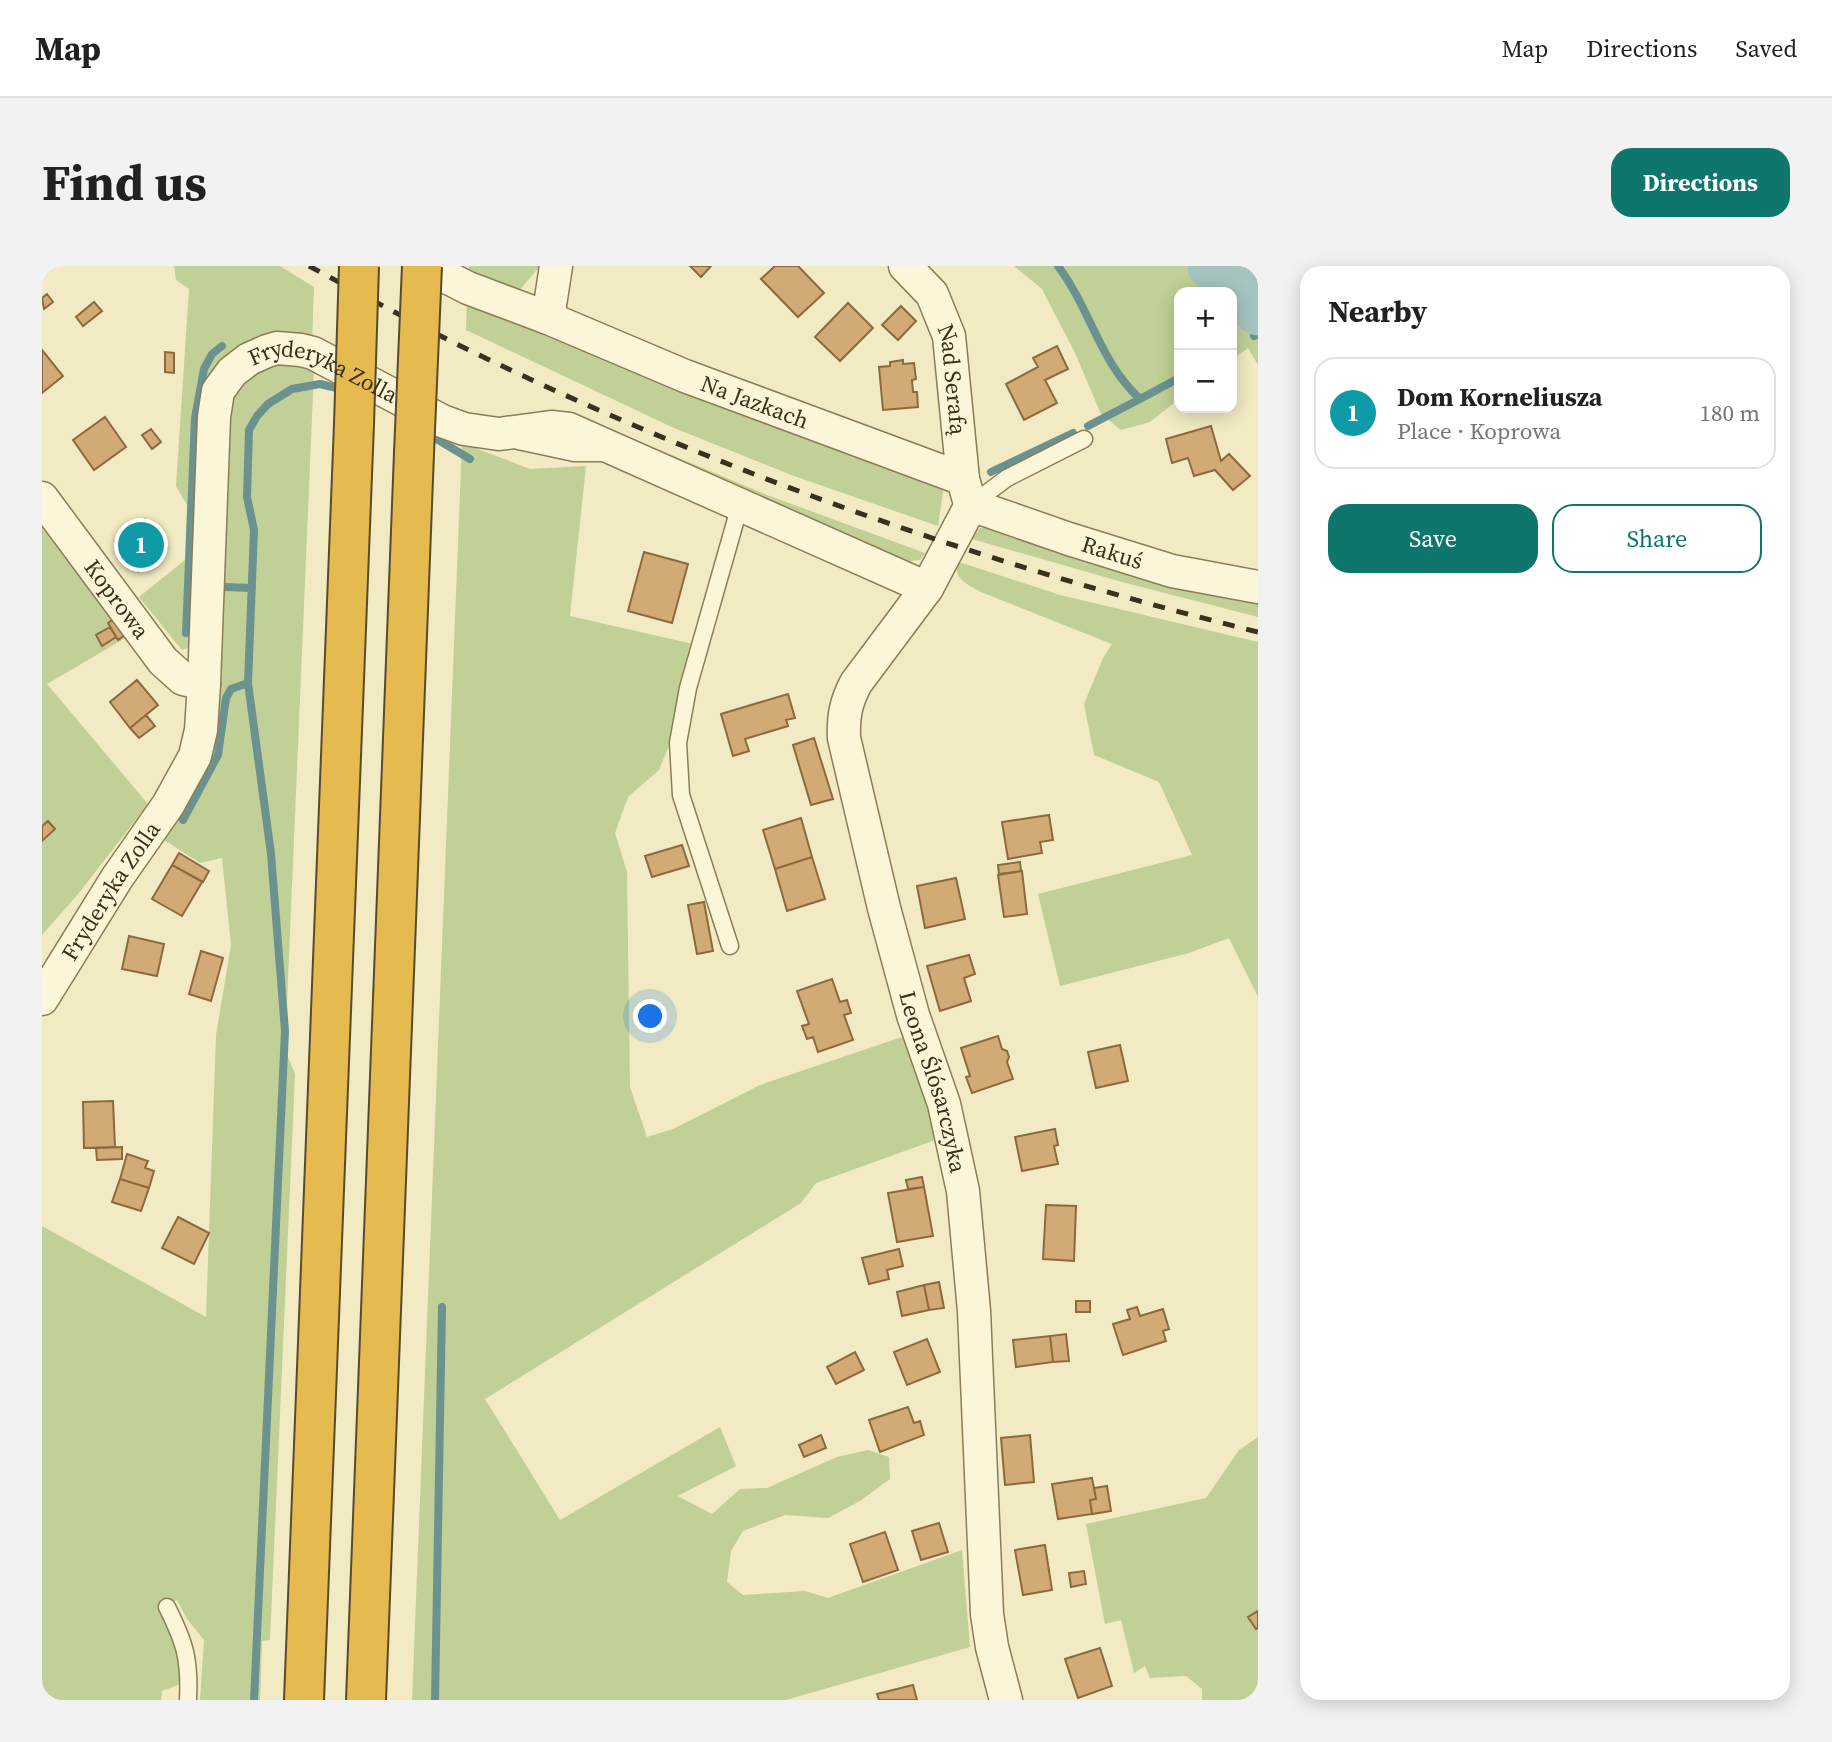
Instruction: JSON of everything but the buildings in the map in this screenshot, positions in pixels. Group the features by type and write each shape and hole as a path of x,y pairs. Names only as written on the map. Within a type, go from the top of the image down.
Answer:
{"highway":[{"path":"304,1700 359,266"},
{"path":"366,1700 423,266"}],"street":[{"name":"Na Jazkach","path":"423,266 468,288 548,318 967,492"},
{"path":"548,318 556,266"},
{"name":"Nad Serafą","path":"905,266 932,294 949,336 967,492"},
{"name":"Fryderyka Zolla","path":"42,999 50,972 190,768 199,744 204,684 211,440 218,391 232,372 258,354 277,348 313,353 442,421 487,434 559,427 585,436 926,588"},
{"name":"Rakuś","path":"967,492 1069,539 1172,571 1258,587"},
{"name":"Leona Ślósarczyka","path":"967,492 926,588 856,683 847,699 843,716 844,738 884,908 913,1015 944,1104 962,1191 975,1337 987,1614 992,1647 1006,1700"},
{"name":"Koprowa","path":"42,498 163,661 183,678 204,684"}],"lane":[{"path":"967,492 1007,478 1084,439"},
{"path":"730,946 681,795 678,744 691,677 740,505"},
{"path":"167,1606 186,1646 189,1665 188,1700"}],"green space":[{"path":"174,266 280,266 314,287 312,343 236,351 194,645 182,650 139,597 185,560 187,505 176,486 189,289 176,280"},
{"path":"469,266 540,266 519,291 468,277"},
{"path":"1014,266 1258,266 1258,365 1248,348 1237,356 1237,287 1174,287 1174,403 1150,422 1121,430 1101,414 1075,353 1042,289"},
{"path":"467,299 944,486 938,526 794,476 674,428 466,330"},
{"path":"272,363 296,363 314,370 285,1050 295,1074 270,1640 262,1641 260,1700 200,1700 204,1640 187,1619 177,1600 160,1608 180,1653 181,1684 162,1691 161,1700 42,1700 42,1226 206,1317 216,1035 231,945 222,858 200,863 161,838 210,752 222,437 236,393 248,379"},
{"path":"572,413 767,495 925,553 920,560 909,561 893,557 600,432"},
{"path":"462,443 530,469 586,466 570,616 693,644 668,748 659,770 628,797 615,833 627,872 630,1087 647,1137 673,1129 760,1085 908,1035 938,1139 816,1183 801,1203 485,1399 560,1520 720,1427 736,1466 678,1496 712,1514 740,1489 767,1488 837,1457 868,1450 889,1457 890,1479 860,1501 828,1518 785,1515 743,1531 731,1551 727,1582 743,1595 805,1591 828,1598 962,1550 970,1647 786,1700 412,1700"},
{"path":"42,511 134,633 47,684 148,804 79,893 42,935"},
{"path":"993,526 1258,602 1258,617 972,539 980,528"},
{"path":"959,562 1060,595 1258,642 1258,997 1229,938 1189,953 1060,986 1038,894 1192,855 1159,782 1094,755 1084,704 1103,658 1112,644 981,592 959,577"},
{"path":"1258,1437 1258,1691 1245,1700 1202,1700 1202,1689 1186,1676 1150,1678 1145,1666 1134,1673 1121,1620 1105,1624 1086,1524 1206,1498 1239,1450"}],"waterway":[{"path":"1058,266 1079,300 1105,352 1126,384 1140,399 1174,381"},
{"path":"1211,266 1258,312"},
{"path":"1254,336 1258,334"},
{"path":"186,633 195,418 204,369 212,354 222,346"},
{"path":"254,1700 285,1031 271,854 248,683 254,530 247,497 249,430 268,404 292,389 320,384 345,390"},
{"path":"1088,426 1140,399"},
{"path":"425,432 470,459"},
{"path":"991,472 1073,433"},
{"path":"224,587 252,588"},
{"path":"183,820 218,755 226,698 231,689 248,683"},
{"path":"435,1700 442,1307"}],"railway":[{"path":"309,266 452,342 663,438 760,477 858,513 1056,577 1258,632"}],"place":[{"name":"Dom Korneliusza","path":"141,545"}]}
